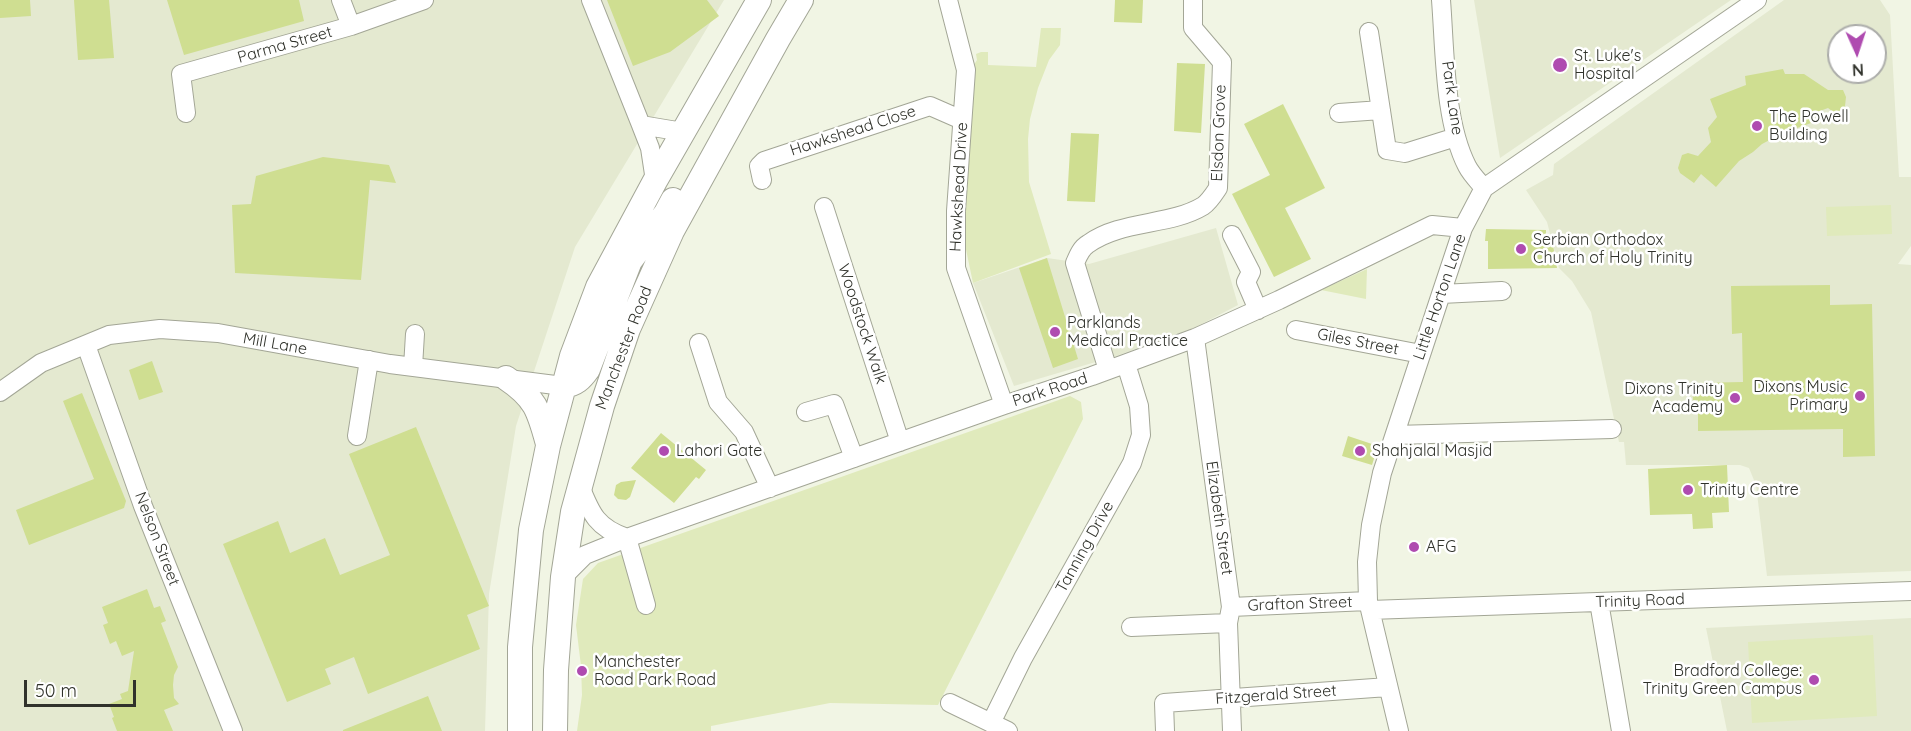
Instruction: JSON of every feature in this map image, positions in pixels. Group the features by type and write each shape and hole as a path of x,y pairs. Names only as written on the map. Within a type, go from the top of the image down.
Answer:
{"main road":[{"path":"520,731 520,660 531,530 563,386 598,287 655,181 759,0"},
{"name":"Manchester Road","path":"555,731 556,670 563,577 573,512 602,406 628,329 672,231 801,0"},
{"path":"563,386 572,385 580,380 588,369 630,261 666,213 702,151 730,128"},
{"path":"506,378 533,402 539,412 548,446"},
{"path":"563,386 588,396 602,406"}],"street":[{"path":"341,0 351,26"},
{"name":"Parma Street","path":"186,113 181,75 351,26 424,0"},
{"path":"591,0 650,148 655,181"},
{"name":"Hawkshead Drive","path":"948,0 966,70 956,211 956,268 1004,405"},
{"name":"Elsdon Grove","path":"1108,370 1075,263 1080,252 1087,244 1114,231 1191,212 1205,204 1218,188 1222,62 1193,28 1193,0"},
{"name":"Park Lane","path":"1441,0 1451,115 1456,137 1467,166 1484,188"},
{"name":"Little Horton Lane","path":"1400,731 1369,605 1367,562 1371,525 1382,473 1463,228 1484,188 1757,0"},
{"path":"1369,32 1387,150 1405,153 1456,137"},
{"name":"Hawkshead Close","path":"762,180 759,166 764,160 930,106 962,120"},
{"path":"1339,113 1381,110"},
{"path":"641,124 683,132"},
{"name":"Woodstock Walk","path":"824,207 900,442"},
{"name":"Park Road","path":"563,577 585,555 627,538 1195,338 1432,225 1463,228"},
{"path":"1233,235 1251,272 1246,282 1258,309"},
{"path":"1441,294 1502,291"},
{"name":"Mill Lane","path":"0,392 40,363 109,335 160,329 218,333 413,367 563,386"},
{"name":"Giles Street","path":"1296,330 1421,354"},
{"path":"413,367 415,333"},
{"name":"Elizabeth Street","path":"1195,338 1230,615 1232,731"},
{"path":"699,343 718,402 744,432 770,488"},
{"name":"Nelson Street","path":"86,345 143,506 233,731"},
{"path":"357,436 369,360"},
{"name":"Tanning Drive","path":"991,723 1023,658 1132,463 1141,435 1139,406 1126,364"},
{"path":"806,412 834,404 854,458"},
{"path":"1395,435 1612,429"},
{"path":"580,486 595,519 606,530 627,538 646,604"},
{"name":"Trinity Road","path":"1369,605 1599,602 1911,591"},
{"path":"1599,602 1621,731"},
{"name":"Grafton Street","path":"1131,627 1230,615 1369,605"},
{"name":"Fitzgerald Street","path":"1165,731 1164,703 1388,687"},
{"path":"950,703 1008,731"}],"shaded area":[{"path":"0,0 724,0 575,247 516,426 489,594 485,731 0,731"},
{"name":"St. Luke's Hospital","path":"1474,0 1731,0 1500,158"},
{"path":"1784,0 1880,0 1890,15 1899,177 1911,177 1911,246 1898,264 1911,265 1911,571 1767,576 1756,485 1749,468 1740,465 1626,465 1624,442 1619,442 1591,312 1572,281 1559,268 1547,222 1526,190 1553,175 1554,164"},
{"path":"1216,228 1238,305 1194,328 1116,356 1014,386 973,283 1047,258 1089,264"},
{"name":"Bradford College: Trinity Green Campus","path":"1911,618 1911,731 1727,731 1706,628"}],"green space":[{"path":"1041,28 1061,28 1060,45 1049,60 1038,88 1030,119 1028,139 1029,182 1051,254 973,283 964,240 972,68 977,60 976,54 981,52 988,52 988,65 1036,67"},
{"path":"1891,205 1892,234 1827,236 1826,207"},
{"path":"1367,269 1366,299 1321,290"},
{"path":"1070,396 1081,402 1083,419 938,705 830,703 711,726 711,731 577,731 582,695 576,625 583,579 598,563"},
{"path":"1873,635 1877,716 1752,723 1748,642"}],"building":[{"path":"0,0 30,0 31,16 0,18"},
{"path":"74,0 109,0 114,58 78,60"},
{"path":"167,0 299,0 304,21 184,55"},
{"path":"607,0 707,0 719,16 670,52 633,66"},
{"path":"1115,0 1143,0 1142,23 1114,22"},
{"path":"1177,63 1205,64 1201,133 1174,131"},
{"name":"The Powell Building","path":"1783,69 1785,74 1804,74 1828,90 1843,90 1846,97 1845,106 1836,114 1828,108 1809,115 1811,123 1783,133 1762,144 1739,161 1716,187 1701,174 1694,183 1680,173 1678,168 1682,155 1688,153 1698,156 1711,142 1708,128 1717,117 1710,99 1746,85 1745,76"},
{"path":"1283,104 1325,188 1285,208 1311,259 1274,277 1232,194 1270,175 1244,124"},
{"path":"1071,133 1099,134 1095,202 1067,201"},
{"path":"323,157 389,165 396,183 370,180 361,280 235,273 232,205 251,204 256,176"},
{"name":"Serbian Orthodox Church of Holy Trinity","path":"1486,229 1546,230 1546,236 1551,238 1557,268 1488,269"},
{"name":"Parklands Medical Practice","path":"1047,258 1078,359 1053,368 1019,268"},
{"path":"1830,285 1830,305 1872,304 1875,456 1843,457 1843,429 1698,431 1698,400 1693,400 1692,383 1743,382 1742,333 1732,334 1731,286"},
{"path":"152,361 163,392 139,400 129,370"},
{"path":"82,393 126,501 124,508 29,545 16,510 94,479 63,401"},
{"path":"416,427 489,606 467,615 480,649 368,694 354,657 325,669 331,684 287,702 223,544 278,521 290,553 325,538 340,575 390,555 349,454"},
{"name":"Lahori Gate","path":"661,433 706,470 699,479 696,477 674,503 631,468"},
{"name":"Shahjalal Masjid","path":"1348,436 1378,446 1372,465 1342,456"},
{"name":"Trinity Centre","path":"1727,465 1729,512 1712,513 1713,528 1693,529 1692,514 1650,515 1648,469"},
{"path":"636,480 630,497 626,500 618,499 614,495 616,485"},
{"path":"147,589 154,608 160,606 166,621 161,623 178,667 173,685 174,698 179,704 164,710 173,731 117,731 109,704 122,699 120,694 128,691 134,651 122,656 116,641 110,644 103,625 108,623 102,607"},
{"path":"428,696 442,731 343,731 343,730"}],"place":[{"name":"St. Luke's Hospital","path":"1560,65"},
{"name":"The Powell Building","path":"1757,126"},
{"name":"Serbian Orthodox Church of Holy Trinity","path":"1521,249"},
{"name":"Parklands Medical Practice","path":"1055,332"},
{"name":"Dixons Music Primary","path":"1860,396"},
{"name":"Dixons Trinity Academy","path":"1735,398"},
{"name":"Lahori Gate","path":"664,451"},
{"name":"Shahjalal Masjid","path":"1360,451"},
{"name":"Trinity Centre","path":"1688,490"},
{"name":"AFG","path":"1414,547"},
{"name":"Manchester Road Park Road","path":"582,671"},
{"name":"Bradford College: Trinity Green Campus","path":"1814,680"}]}
